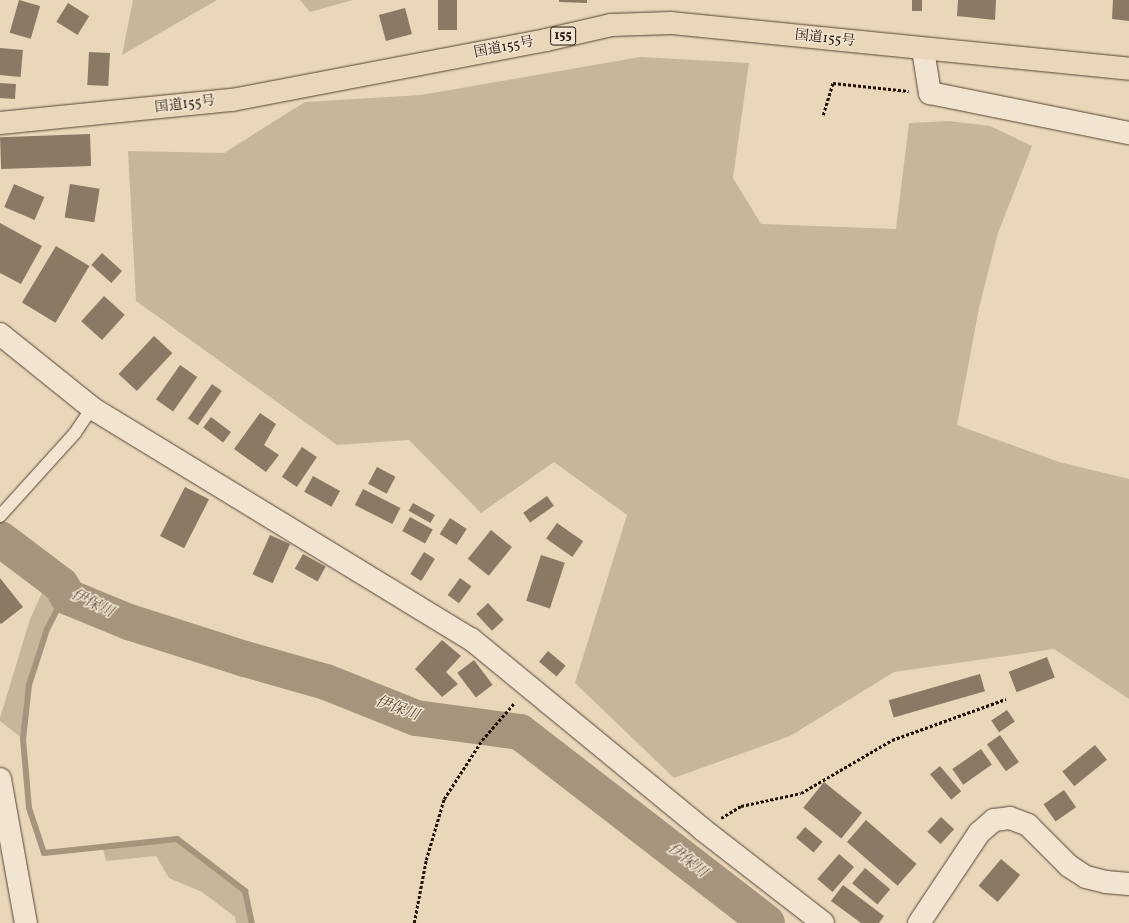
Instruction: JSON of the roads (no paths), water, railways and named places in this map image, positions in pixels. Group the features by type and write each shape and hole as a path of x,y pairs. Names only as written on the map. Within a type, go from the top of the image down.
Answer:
{"highway":[{"name":"国道155号","path":"0,123 232,100 546,40 611,25 671,23 923,50 1129,69"}],"street":[{"path":"923,50 930,93 1129,133"},
{"path":"0,334 92,408 171,458 408,599 471,639 702,829 823,923"},
{"path":"0,779 26,923"},
{"path":"920,923 979,833 994,820 1010,818 1028,825 1069,866 1086,877 1106,882 1129,884"}],"lane":[{"path":"0,516 75,433 92,408"}],"waterway":[{"name":"伊保川","path":"0,539 61,585 68,597 129,622 245,659 326,682 416,718 520,732 767,923"},
{"path":"61,585 62,600 47,629 29,685 23,739 29,808 44,853 177,839 245,891 252,923"}]}
